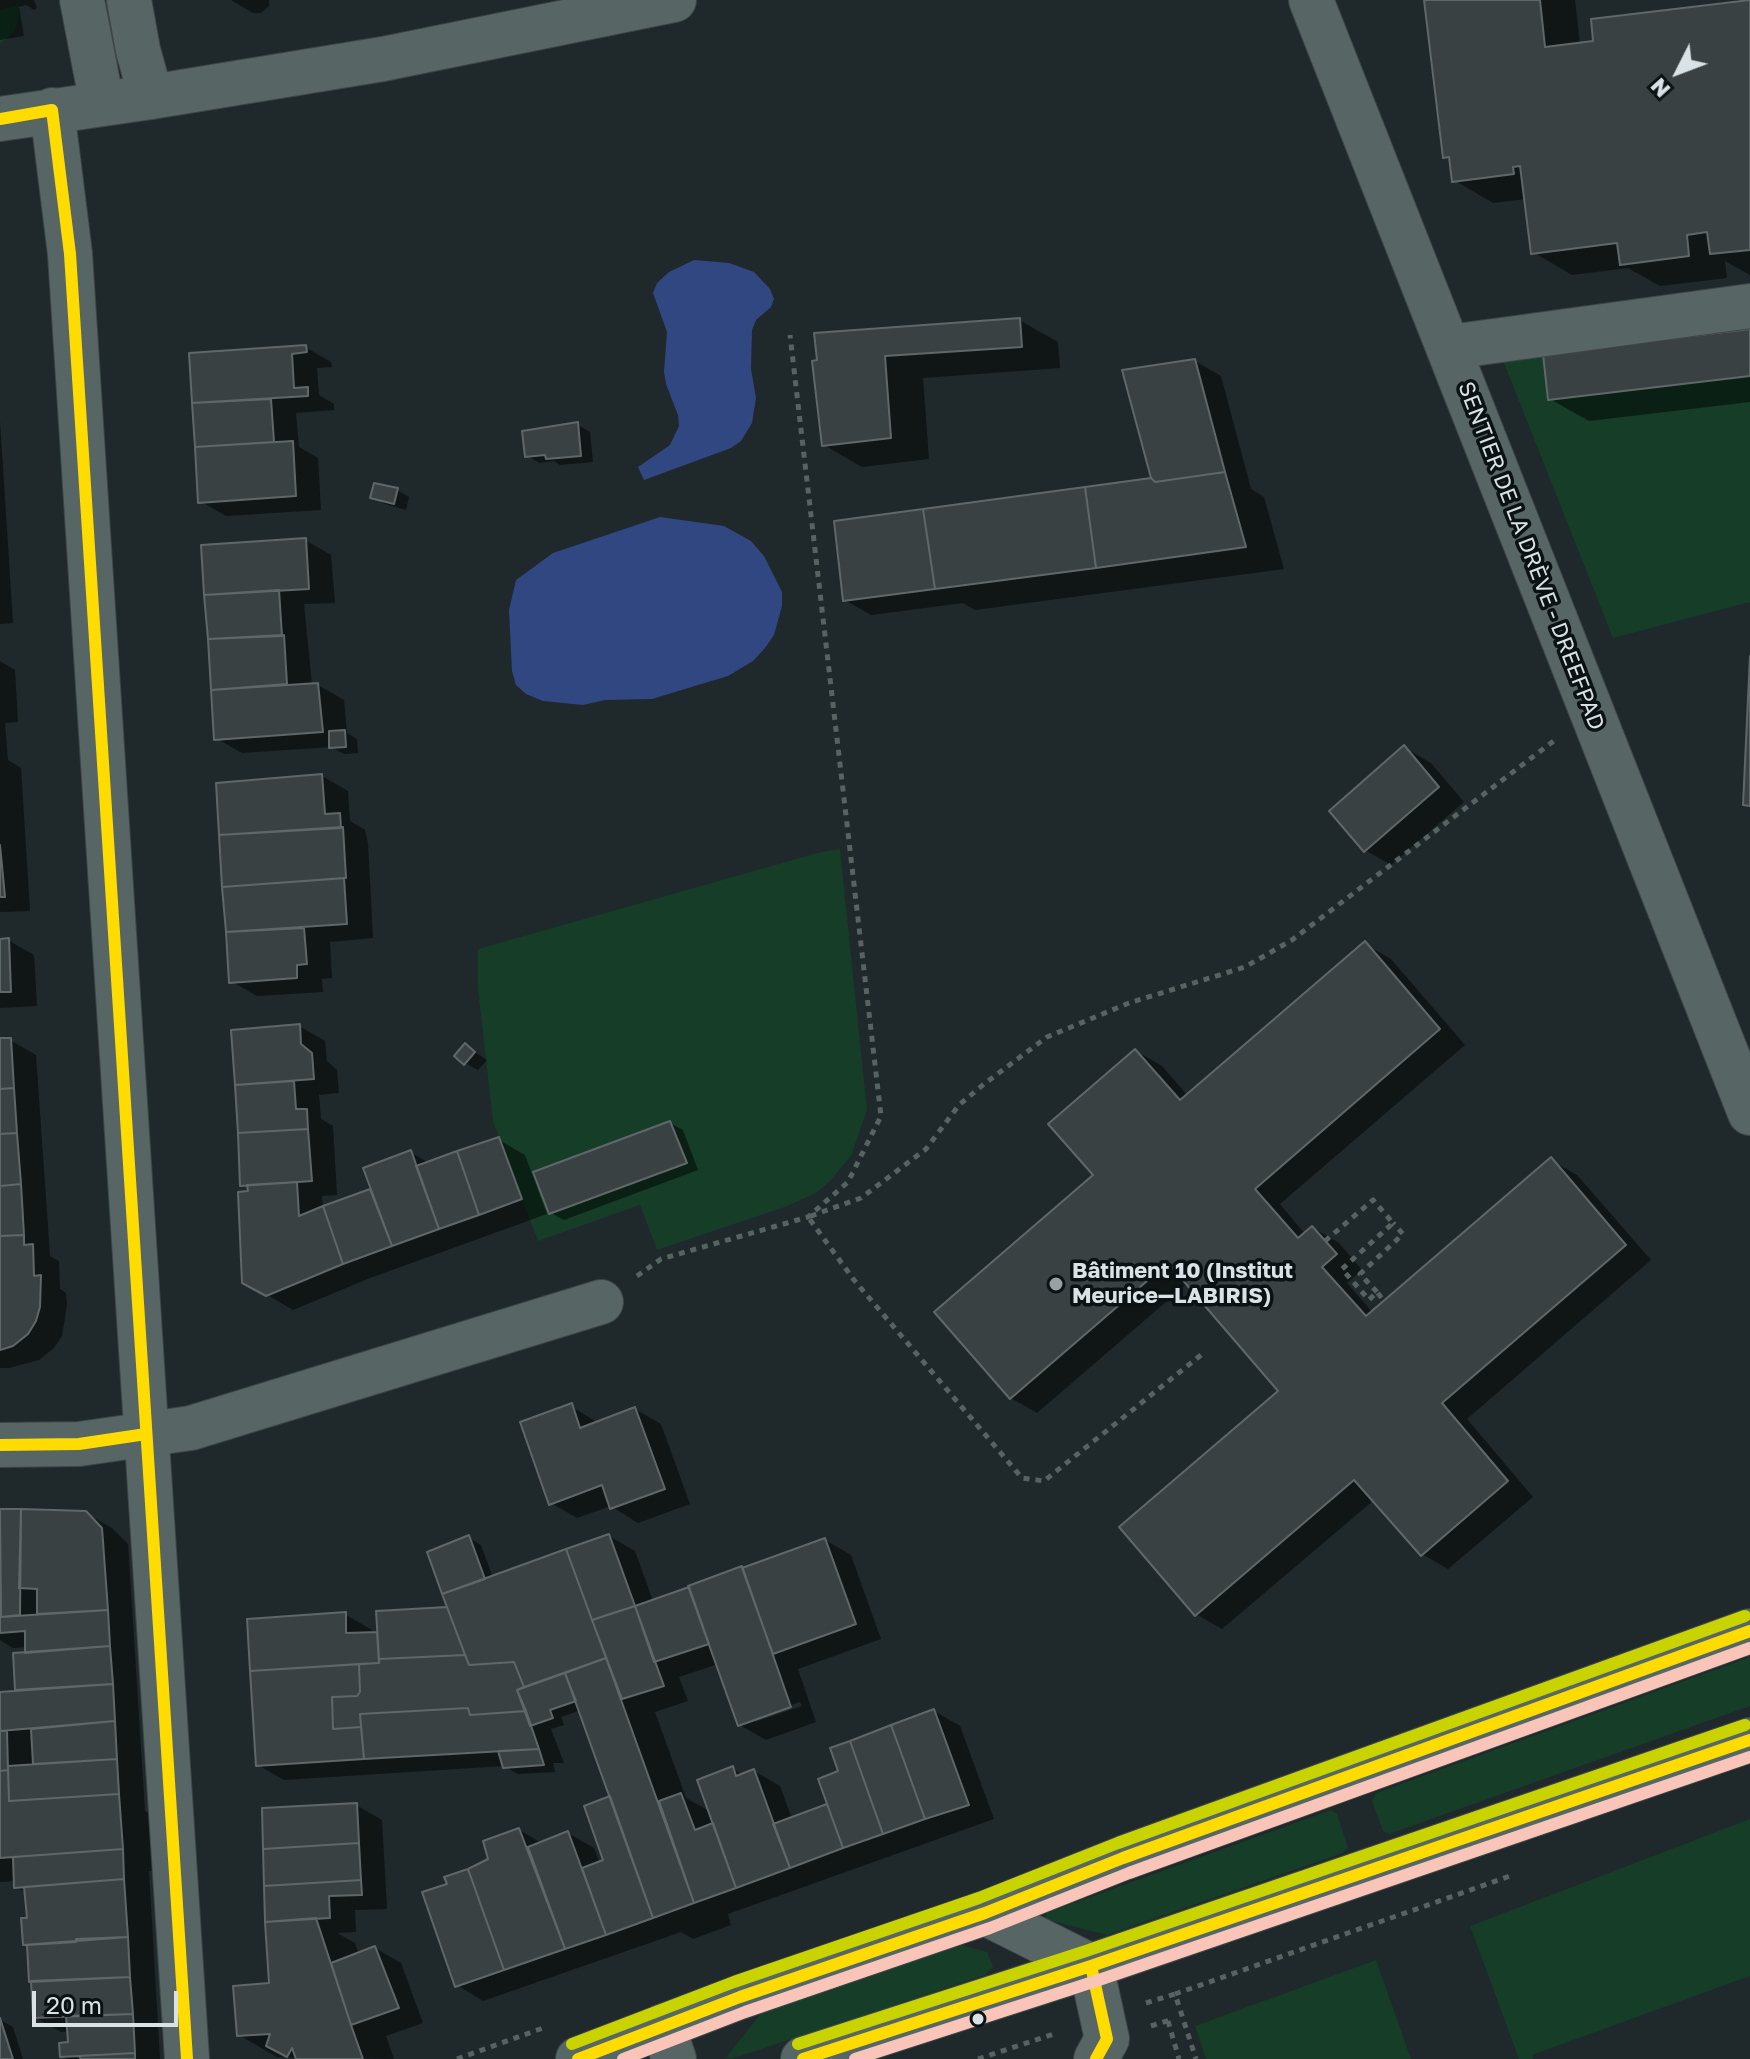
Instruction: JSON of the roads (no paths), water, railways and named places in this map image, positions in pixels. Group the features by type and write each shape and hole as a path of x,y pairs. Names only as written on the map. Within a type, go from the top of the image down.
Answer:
{"main road":[{"path":"578,2059 668,2042 1138,1852 1750,1631"},
{"path":"803,2059 1091,1966 1750,1740"}],"street":[{"path":"82,0 102,104"},
{"path":"129,0 151,97"},
{"path":"0,119 383,59 674,0"},
{"name":"SENTIER DE LA DRÈVE - DREEFPAD","path":"1311,0 1750,1113"},
{"path":"52,110 70,254 187,2059"},
{"path":"1450,347 1750,306"},
{"path":"0,1445 79,1444 191,1428 601,1302"},
{"path":"985,1913 1091,1966 1116,2041"}],"water":[{"path":"694,260 729,263 754,272 770,289 774,299 771,307 756,320 752,330 751,369 756,398 752,423 741,441 731,448 644,480 638,467 670,445 679,426 664,372 667,332 653,293 657,283 669,272"},
{"path":"660,517 724,526 751,541 764,556 782,592 782,606 774,635 765,648 753,661 728,676 652,699 605,700 583,705 543,701 526,694 516,685 512,671 509,610 516,580 553,553"}],"place":[{"name":"Bâtiment 10 (Institut Meurice—LABIRIS)","path":"1056,1284"}]}
